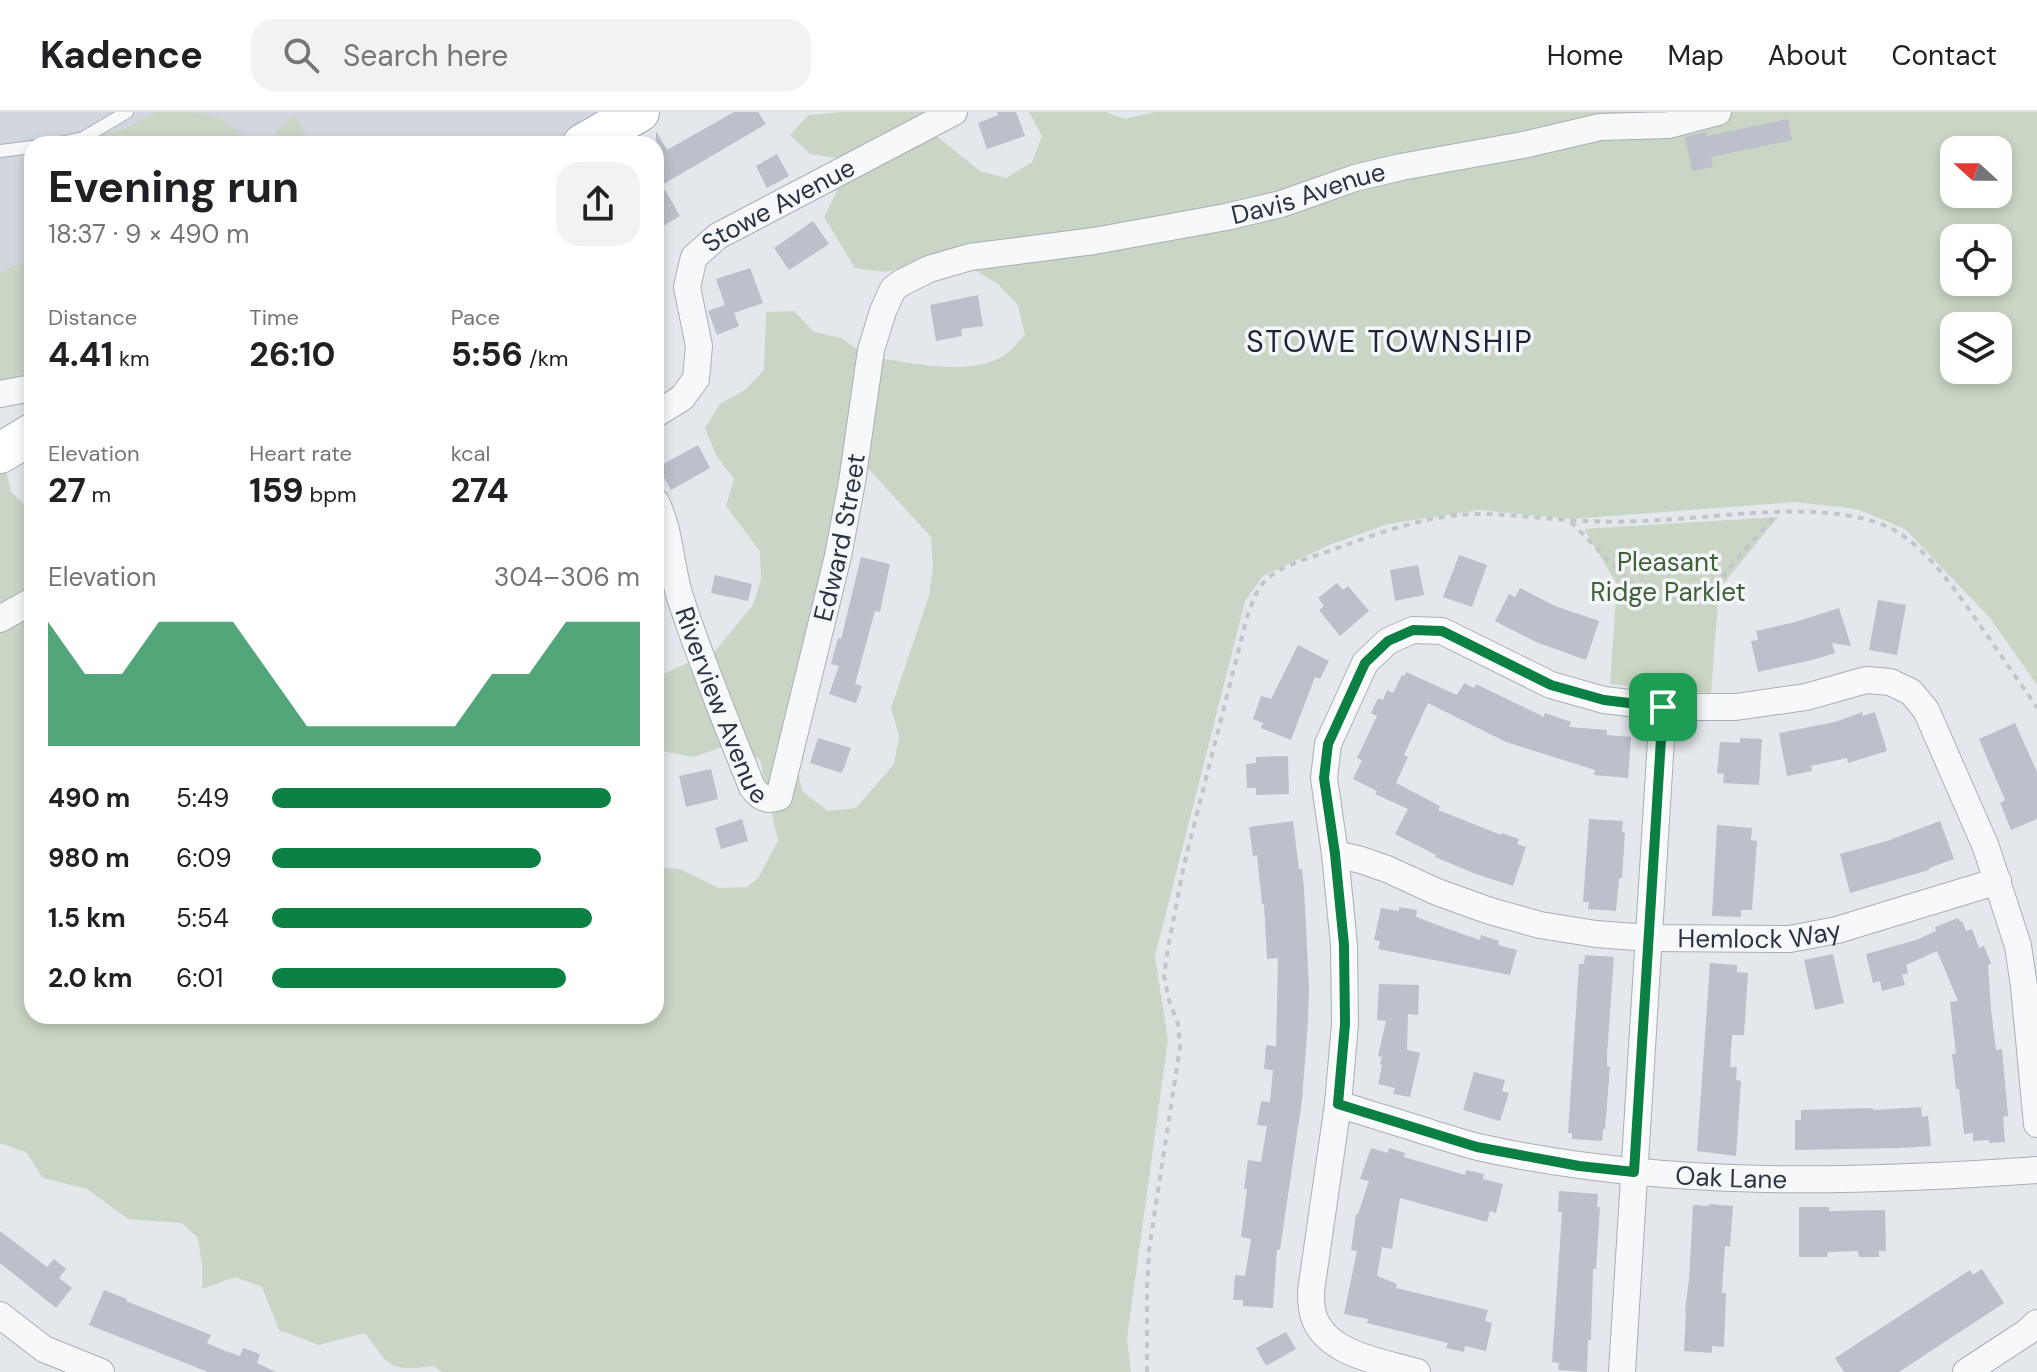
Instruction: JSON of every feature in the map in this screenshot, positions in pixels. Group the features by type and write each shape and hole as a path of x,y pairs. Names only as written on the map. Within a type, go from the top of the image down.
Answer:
{"main road":[{"path":"597,136 639,112"},
{"path":"0,453 24,439"}],"street":[{"name":"Stowe Avenue","path":"664,409 682,398 696,379 699,346 687,287 694,257 718,236 954,112"},
{"name":"Davis Avenue","path":"901,283 929,269 970,257 1094,241 1226,217 1281,204 1355,178 1401,167 1523,145 1600,127 1669,125 1718,112"},
{"name":"Edward Street","path":"779,797 838,556 871,350 883,311 893,289 901,283"},
{"path":"0,394 24,390"},
{"name":"Riverview Avenue","path":"664,522 679,591 695,644 752,787 764,799 779,797"},
{"path":"0,619 24,606"},
{"path":"1417,1372 1337,1346 1314,1318 1311,1291 1338,1104 1345,1024 1344,945 1324,778 1328,744 1365,663 1388,641 1413,630 1442,631 1551,685 1604,700 1663,707 1736,707 1806,697 1866,680 1890,682 1911,692 1926,710 1986,847 2018,946 2037,1124"},
{"path":"1622,1372 1663,707"},
{"name":"Hemlock Way","path":"1335,854 1361,860 1490,911 1540,925 1649,938 1790,939 1837,930 1998,881"},
{"name":"Oak Lane","path":"1338,1104 1477,1147 1579,1166 1634,1172 1777,1179 1921,1178 2037,1170"},
{"path":"0,1315 44,1349 101,1372"},
{"path":"1966,1372 2037,1323"}],"lane":[{"path":"86,136 127,112"},
{"path":"0,151 24,148"}],"path":[{"path":"1147,1372 1149,1250 1180,1047 1178,1024 1164,976 1166,962 1184,865 1247,617 1255,596 1267,579 1285,568 1384,531 1439,518 1483,514 1570,520 1660,520 1741,513 1838,515 1891,528 1913,544 1937,568 1965,604 2037,708"},
{"path":"1706,595 1777,513"},
{"path":"1570,520 1639,591"}],"shaded area":[{"path":"0,112 639,112 597,136 24,136 24,390 0,394"}],"green space":[{"path":"157,112 203,113 223,121 243,136 94,136 125,129"},
{"path":"843,112 945,112 934,134 980,171 1006,178 1032,162 1042,136 1029,112 1106,112 1125,119 1155,112 2037,112 2037,685 1990,618 1905,529 1857,509 1795,502 1571,519 1479,510 1388,524 1329,545 1263,576 1245,601 1155,956 1168,1040 1127,1338 1131,1372 442,1372 433,1366 407,1368 392,1364 385,1360 365,1333 319,1345 279,1330 262,1287 235,1277 202,1289 198,1238 182,1223 128,1219 87,1189 43,1178 26,1152 0,1143 0,463 4,461 11,492 24,504 24,1024 664,1024 664,869 680,869 719,888 747,887 758,878 778,841 760,760 736,742 694,757 664,751 664,674 715,651 753,605 761,579 760,551 726,506 734,479 716,455 705,428 720,404 745,390 764,370 766,312 794,311 814,332 841,338 864,354 798,773 803,792 828,811 856,808 894,764 899,736 891,708 929,596 933,567 931,537 863,463 877,358 940,366 972,366 1002,357 1025,335 1018,305 998,284 973,269 945,259 885,272 855,268 824,217 837,191 836,158 810,154 790,135 808,115"},
{"path":"295,115 306,136 276,136 276,132"},
{"path":"24,264 24,386 0,390 0,274 12,266"},
{"name":"Pleasant Ridge Parklet","path":"1778,517 1719,589 1711,693 1610,684 1617,584 1584,529"}],"building":[{"path":"734,112 758,112 766,124 664,184 664,145 667,150"},
{"path":"997,112 1016,112 1025,136 987,149 978,123 998,115"},
{"path":"1788,119 1792,140 1711,157 1713,167 1692,171 1685,137 1706,132 1707,136"},
{"path":"777,154 789,176 767,188 756,166"},
{"path":"664,188 680,216 664,225"},
{"path":"813,221 829,244 789,270 774,248"},
{"path":"750,268 763,303 734,313 739,326 717,335 708,311 725,305 716,279"},
{"path":"978,295 983,326 961,329 962,336 936,341 930,305"},
{"path":"698,445 710,468 671,490 664,478 664,464"},
{"path":"1459,555 1487,565 1472,607 1443,597"},
{"path":"861,557 890,564 880,612 875,611 855,684 862,686 856,703 829,694 839,666 831,664 838,638 841,639"},
{"path":"1418,565 1424,595 1395,601 1390,570"},
{"path":"715,575 752,584 748,601 711,593"},
{"path":"1337,583 1343,590 1348,586 1369,611 1340,636 1319,610 1324,606 1318,598"},
{"path":"1520,588 1555,606 1599,621 1586,660 1536,642 1495,621 1509,594 1515,597"},
{"path":"1878,600 1906,605 1897,655 1869,650"},
{"path":"1839,608 1851,646 1832,643 1835,653 1758,672 1751,641 1758,640 1756,631"},
{"path":"1298,645 1329,661 1320,679 1315,677 1291,740 1261,728 1263,723 1253,719 1261,696 1271,699"},
{"path":"1406,672 1457,695 1464,683 1474,688 1476,684 1544,717 1545,713 1571,722 1569,727 1607,730 1607,735 1631,737 1628,778 1594,775 1595,770 1506,742 1428,703 1404,755 1408,757 1396,783 1440,806 1438,810 1519,839 1517,844 1526,847 1513,886 1435,857 1395,834 1408,809 1375,794 1377,791 1353,779 1362,760 1357,758 1377,716 1371,713 1378,698 1383,700 1387,690 1393,693"},
{"path":"1862,712 1863,716 1875,712 1887,751 1848,763 1847,758 1811,766 1812,771 1787,776 1779,733 1835,722"},
{"path":"2015,723 2037,772 2037,819 2011,830 2000,803 2005,800 1979,739"},
{"path":"818,738 851,748 842,773 810,763"},
{"path":"1740,738 1762,739 1759,785 1723,783 1724,774 1717,773 1720,742 1740,743"},
{"path":"1288,756 1289,794 1256,795 1256,788 1247,788 1246,764 1256,763 1256,757"},
{"path":"711,769 718,799 686,807 679,776"},
{"path":"742,819 748,841 721,849 715,828"},
{"path":"1589,819 1623,821 1622,878 1619,878 1616,911 1588,909 1589,902 1583,902"},
{"path":"1293,821 1304,889 1309,987 1302,1100 1280,1250 1277,1250 1273,1308 1243,1306 1243,1300 1233,1300 1235,1275 1245,1276 1251,1239 1241,1237 1248,1160 1261,1162 1267,1126 1257,1125 1261,1101 1270,1102 1273,1070 1264,1069 1266,1045 1276,1046 1278,958 1267,959 1264,904 1257,855 1253,856 1249,827"},
{"path":"1940,821 1954,859 1929,870 1850,893 1840,854"},
{"path":"1717,825 1752,828 1751,840 1757,841 1752,910 1741,910 1741,917 1712,916"},
{"path":"1399,907 1417,910 1416,917 1451,930 1480,940 1481,935 1499,941 1498,945 1517,950 1510,975 1378,949 1380,941 1374,940 1381,908 1399,911"},
{"path":"1958,918 1966,931 1972,929 1979,948 1984,946 1991,963 1988,965 1991,1009 1996,1050 2002,1049 2008,1116 2003,1117 2005,1142 1973,1141 1973,1133 1964,1134 1952,1054 1956,1054 1950,1002 1958,1001 1937,951 1906,965 1908,973 1902,975 1905,985 1882,991 1880,981 1873,983 1866,954 1916,940 1936,931 1935,927"},
{"path":"1833,954 1844,1003 1815,1010 1804,960"},
{"path":"1585,955 1614,957 1607,1055 1607,1066 1610,1067 1602,1141 1572,1139 1572,1133 1568,1133 1579,964 1584,964"},
{"path":"1710,963 1737,965 1737,972 1748,973 1744,1035 1732,1035 1730,1067 1737,1067 1736,1080 1741,1081 1736,1156 1697,1151"},
{"path":"1379,984 1419,985 1418,1015 1408,1014 1407,1050 1420,1053 1410,1097 1393,1094 1395,1088 1378,1084 1382,1057 1378,1056 1386,1021 1377,1020"},
{"path":"1474,1072 1505,1080 1502,1091 1509,1093 1500,1121 1463,1110"},
{"path":"1921,1107 1922,1117 1928,1116 1931,1146 1795,1150 1795,1120 1801,1120 1801,1110"},
{"path":"1371,1148 1388,1153 1389,1148 1405,1153 1404,1157 1465,1175 1466,1170 1484,1174 1483,1179 1503,1184 1496,1213 1490,1211 1487,1222 1400,1198 1392,1249 1382,1247 1377,1276 1397,1284 1396,1288 1488,1310 1485,1321 1492,1323 1486,1351 1465,1346 1464,1352 1446,1348 1448,1343 1367,1323 1368,1319 1344,1314 1357,1251 1351,1250 1356,1214 1369,1181 1360,1179"},
{"path":"1559,1191 1598,1194 1597,1207 1600,1207 1587,1372 1558,1370 1559,1363 1552,1362 1562,1212 1558,1212"},
{"path":"1693,1205 1733,1206 1730,1247 1725,1246 1723,1275 1722,1293 1726,1293 1724,1347 1712,1346 1712,1353 1684,1351"},
{"path":"1799,1207 1829,1207 1829,1211 1885,1210 1886,1251 1879,1251 1879,1257 1859,1257 1858,1251 1828,1252 1827,1257 1799,1257"},
{"path":"0,1231 47,1267 54,1259 66,1269 59,1278 72,1288 56,1308 0,1263"},
{"path":"1982,1269 2004,1303 1899,1372 1844,1372 1835,1358 1970,1270 1973,1275"},
{"path":"104,1290 211,1335 207,1343 223,1350 240,1356 243,1348 260,1354 257,1363 276,1372 208,1372 89,1325"},
{"path":"1286,1332 1296,1349 1266,1366 1256,1348"}],"district":[{"name":"STOWE TOWNSHIP","path":"1390,341"}],"route":[{"path":"1413,630 1442,631 1551,685 1604,700 1663,707 1634,1172 1579,1166 1477,1147 1338,1104 1345,1024 1344,945 1324,778 1328,744 1365,663 1388,641 1413,630"}]}
